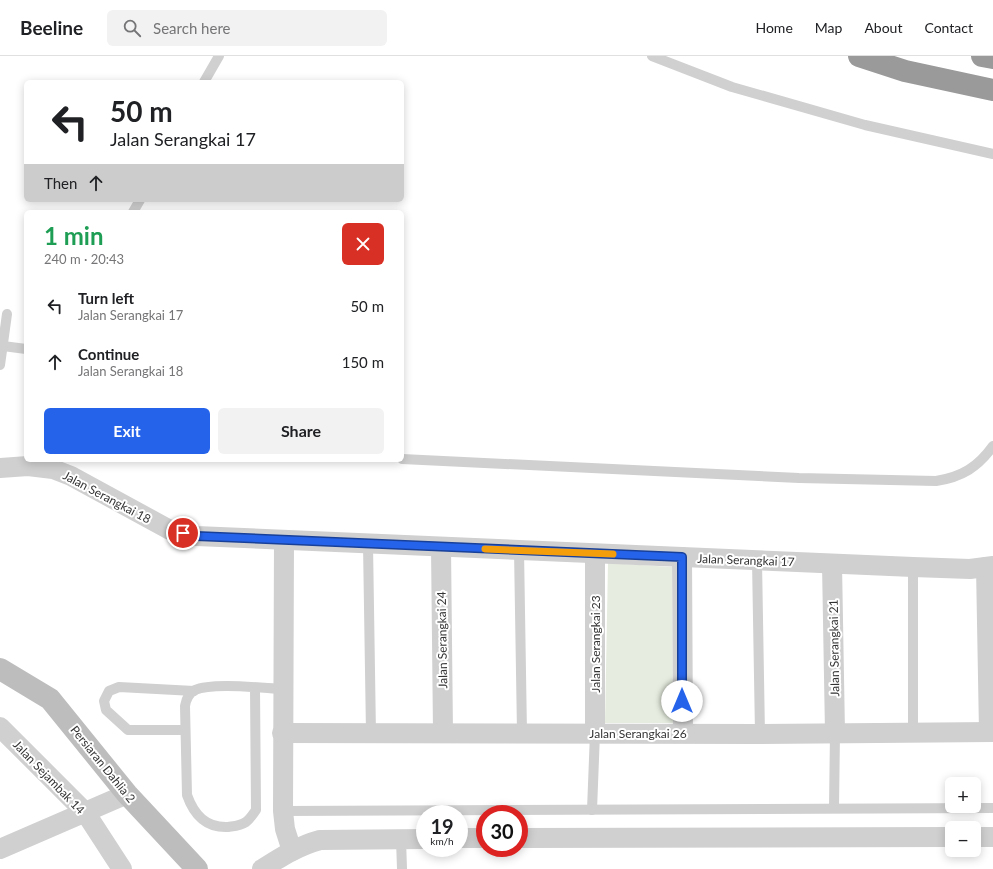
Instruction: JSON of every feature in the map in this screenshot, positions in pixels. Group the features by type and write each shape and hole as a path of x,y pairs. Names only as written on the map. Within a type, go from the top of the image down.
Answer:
{"highway":[{"path":"860,56 905,71 993,90"},
{"path":"982,56 993,58"}],"street":[{"name":"Jalan Serangkai 18","path":"0,468 28,466 53,469 71,476 170,530 196,536 284,541"},
{"name":"Jalan Serangkai 17","path":"284,541 913,567 970,568 990,566"},
{"path":"284,541 282,689 283,811 285,829 292,851"},
{"name":"Jalan Serangkai 24","path":"441,547 443,733"},
{"name":"Jalan Serangkai 23","path":"594,554 595,733"},
{"path":"682,557 683,733"},
{"name":"Jalan Serangkai 21","path":"832,564 835,733"},
{"path":"990,566 991,732"},
{"name":"Persiaran Dahlia 2","path":"0,669 50,699 127,794 197,869"},
{"name":"Jalan Sejambak 14","path":"0,727 85,812 122,869"},
{"name":"Jalan Serangkai 26","path":"282,733 760,734 991,732"},
{"path":"0,849 127,794"},
{"path":"528,838 945,837"},
{"path":"981,837 993,837"},
{"path":"262,869 305,844 320,840 416,838"}],"lane":[{"path":"205,80 218,56"},
{"path":"652,56 732,87 864,125 993,154"},
{"path":"0,365 7,314"},
{"path":"3,346 24,349"},
{"path":"404,459 799,478 936,481 952,479 969,472 984,459 993,446"},
{"path":"368,544 371,734"},
{"path":"519,550 522,733"},
{"path":"757,561 760,734"},
{"path":"913,567 913,732"},
{"path":"185,730 128,730 106,710 104,701 109,691 119,687 194,691 209,687 282,689"},
{"path":"194,691 187,698 185,706 188,794 191,805 203,820 216,827 238,826 247,822 256,810 255,688"},
{"path":"592,810 595,733"},
{"path":"834,808 835,733"},
{"path":"283,811 993,808"},
{"path":"401,839 402,869"}],"shaded area":[{"path":"608,563 672,567 673,723 605,723"}],"slow traffic":[{"path":"485,549 613,554"}],"route":[{"path":"183,533 196,536 284,541 682,557 682,701"}]}
